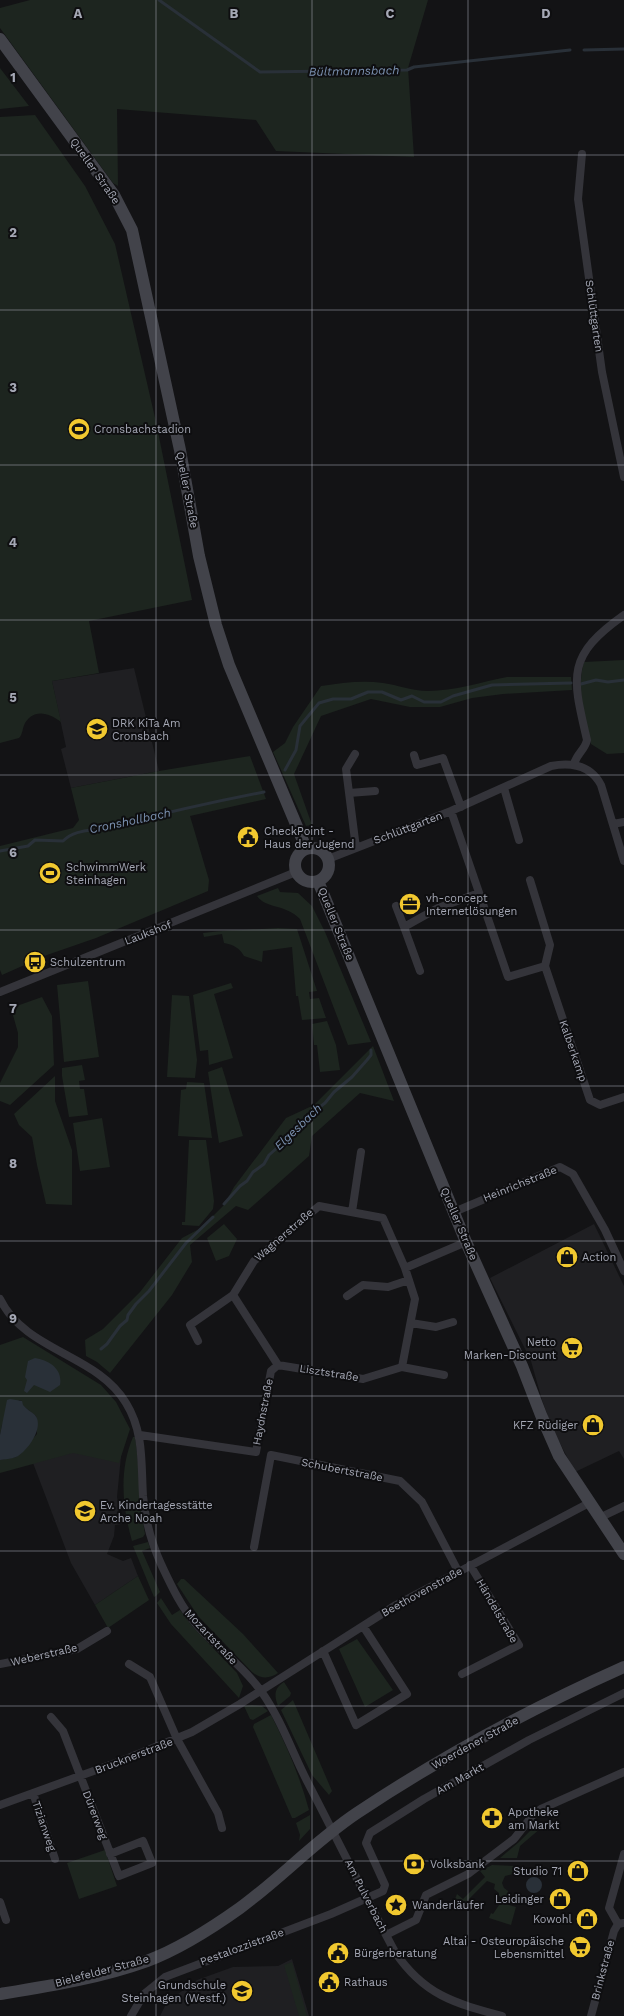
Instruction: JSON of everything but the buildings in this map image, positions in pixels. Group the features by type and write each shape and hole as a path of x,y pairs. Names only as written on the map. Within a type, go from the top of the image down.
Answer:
{"main road":[{"name":"Queller Straße","path":"0,39 114,195 132,230 180,450 199,556 216,625 229,665 306,848"},
{"path":"306,848 319,849 328,859 328,872 318,881 305,881 296,872 296,858 306,848"},
{"name":"Queller Straße","path":"318,881 466,1242 522,1366 559,1456 624,1554"},
{"name":"Woerdener Straße","path":"332,1831 358,1812 437,1764 579,1687 624,1667"},
{"name":"Bielefelder Straße","path":"0,1994 110,1971 161,1954 196,1936 239,1909 332,1831"}],"street":[{"name":"Schlüttgarten","path":"582,154 578,199 602,372 624,477"},
{"path":"624,615 595,637 579,664 576,689 587,740 586,745 576,756 574,764 592,772 597,777 601,785 624,861"},
{"path":"355,754 346,769 356,848"},
{"path":"414,755 418,765 443,758 461,807"},
{"name":"Schlüttgarten","path":"328,859 451,812 551,766 574,764"},
{"path":"504,788 519,840"},
{"path":"349,793 375,791"},
{"path":"451,812 508,977 545,966 550,945 530,880"},
{"path":"613,824 624,822"},
{"name":"Laukshof","path":"0,991 296,872"},
{"path":"404,927 438,908 479,893"},
{"path":"396,906 420,971"},
{"name":"Kalberkamp","path":"545,966 590,1100 600,1105 624,1096"},
{"path":"352,1212 362,1152"},
{"name":"Heinrichstraße","path":"454,1212 547,1170 560,1166 573,1174 606,1230 624,1271"},
{"name":"Wagnerstraße","path":"232,1295 254,1261 319,1206 383,1218 405,1268"},
{"path":"402,1367 415,1299 405,1268 466,1242"},
{"path":"347,1296 363,1286 388,1287 409,1280"},
{"path":"198,1341 190,1325 232,1295"},
{"name":"Haydnstraße","path":"140,1435 256,1452 271,1371 278,1365 232,1295"},
{"name":"Mozartstraße","path":"0,1299 4,1308 27,1332 43,1344 104,1378 126,1402 140,1435 143,1498 151,1538 160,1561 181,1603 195,1622 261,1690 283,1727 332,1831"},
{"path":"411,1323 436,1327 453,1322"},
{"name":"Lisztstraße","path":"278,1365 364,1379 402,1367 444,1375"},
{"name":"Schubertstraße","path":"254,1547 271,1455 400,1481 422,1502 458,1571"},
{"name":"Beethovenstraße","path":"261,1690 396,1605 589,1503"},
{"path":"599,1518 624,1506"},
{"name":"Händelstraße","path":"462,1674 519,1645 470,1565"},
{"path":"323,1651 356,1725 407,1694 363,1626"},
{"name":"Weberstraße","path":"0,1664 77,1649 107,1631"},
{"path":"129,1664 150,1677 177,1739 214,1804 222,1828"},
{"name":"Brucknerstraße","path":"0,1805 177,1739 210,1722 261,1690"},
{"name":"Am Markt","path":"368,1898 383,1891 385,1886 367,1846 366,1839 370,1833 424,1799 516,1747 624,1692"},
{"name":"Dürerweg","path":"51,1717 63,1731 110,1854 119,1876 152,1863 143,1841 110,1854"},
{"path":"386,1934 416,1920 426,1895 468,1874 514,1839 533,1815 541,1809 624,1772"},
{"name":"Tizianweg","path":"33,1793 56,1859"},
{"name":"Am Pulverbach","path":"332,1831 404,1966 429,1989 456,2004 493,2015 502,2016"},
{"name":"Brinkstraße","path":"591,2016 614,1931 621,1924 609,1908 624,1854"},
{"name":"Pestalozzistraße","path":"132,2016 144,1994 164,1977 331,1914 368,1898"},
{"path":"0,1902 6,1920"}],"shaded area":[{"path":"30,0 428,0 408,68 414,157 276,151 256,120 117,109 118,186 113,183 0,28 0,8"},
{"path":"0,68 29,106 0,109"},
{"name":"Cronsbachstadion","path":"35,115 85,186 115,244 156,422 192,600 89,621 99,673 52,681 61,722 47,714 33,715 25,723 19,738 0,743 0,117"},
{"path":"624,660 624,753 607,754 591,744 582,703 582,672 584,662"},
{"path":"134,668 159,771 71,788 61,749 66,747 52,681"},
{"path":"507,677 571,677 572,690 503,694 472,698 440,707 410,707 371,699 321,716 294,774 312,825 306,826 273,752 285,743 293,727 321,686 344,683 375,682 416,690 438,691"},
{"path":"250,756 266,799 190,816 209,880 208,891 96,938 47,955 2,975 0,970 0,846 73,828 79,820 71,788 159,771"},
{"path":"278,888 280,892 298,893 312,906 325,932 371,1042 348,1045 300,919 295,914 266,903 257,896"},
{"path":"278,928 297,929 317,991 309,992 310,999 319,998 326,1018 302,1020 298,996 296,996 292,947 263,951 262,962 244,956 236,947 224,943 222,934 204,937 203,933"},
{"path":"88,981 99,1057 64,1062 57,985"},
{"path":"231,983 233,988 214,994 233,1058 209,1065 208,1050 200,1051 193,995"},
{"path":"172,995 189,996 197,1060 195,1078 167,1077"},
{"path":"42,997 52,1016 54,1065 10,1105 0,1101 0,1083 18,1047 18,1033 11,1008"},
{"path":"327,1021 336,1045 340,1070 320,1072 317,1045 314,1045 312,1024"},
{"path":"373,1046 394,1101 360,1093 312,1136 309,1156 248,1210 236,1206 190,1245 192,1262 172,1295 110,1373 97,1362 86,1356 85,1340 103,1329 140,1292 182,1238 201,1228 224,1205 234,1187 286,1118 314,1105"},
{"path":"82,1065 85,1080 79,1081 80,1089 84,1089 88,1115 69,1117 62,1068"},
{"path":"222,1067 243,1136 219,1143 208,1072"},
{"path":"55,1076 55,1101 72,1150 72,1205 46,1204 32,1137 19,1125 14,1114"},
{"path":"187,1082 204,1083 212,1138 178,1136 181,1090 186,1089"},
{"path":"102,1118 110,1167 80,1171 73,1123"},
{"path":"189,1140 206,1140 214,1201 213,1209 199,1226 182,1225 182,1222 185,1222"},
{"path":"224,1224 237,1239 229,1256 216,1261 207,1238"},
{"path":"594,1224 624,1286 624,1459 619,1451 575,1472 553,1430 542,1400 531,1361 490,1278"},
{"path":"23,1337 101,1385 116,1402 130,1429 119,1463 73,1453 0,1473 0,1460 16,1457 37,1434 36,1416 22,1405 22,1401 19,1400 2,1425 0,1435 0,1345"},
{"path":"35,1358 50,1363 59,1374 60,1385 50,1392 34,1385 27,1393 24,1391 27,1380 25,1377 28,1361"},
{"path":"7,1400 22,1401 23,1405 35,1415 38,1420 38,1426 33,1439 25,1450 14,1458 0,1460 0,1435"},
{"name":"Ev. Kindertagesstätte Arche Noah","path":"123,1436 117,1497 122,1524 115,1525 114,1536 107,1554 123,1561 131,1558 138,1576 95,1605 71,1563 33,1463 49,1450"},
{"path":"133,1437 135,1437 137,1449 145,1534 143,1537 132,1541 124,1501 124,1475"},
{"path":"148,1542 150,1548 142,1551 160,1592 154,1597 133,1546"},
{"path":"138,1576 149,1600 108,1628 95,1605"},
{"path":"181,1579 184,1579 243,1634 278,1673 271,1676 262,1677 252,1672 198,1616 177,1584"},
{"path":"161,1598 172,1615 180,1610 192,1626 237,1673 243,1686 239,1698 171,1624 157,1603"},
{"path":"357,1639 393,1690 365,1707 339,1649"},
{"path":"284,1682 291,1693 290,1696 278,1706 276,1692 278,1687"},
{"path":"293,1700 332,1791 329,1795 312,1775 281,1710"},
{"path":"244,1706 262,1706 268,1711 253,1720 250,1719"},
{"path":"271,1715 293,1762 309,1810 295,1818 292,1818 253,1727 254,1724"},
{"path":"310,1815 310,1829 299,1841 300,1835 296,1823"},
{"path":"539,1822 541,1828 520,1846 517,1858 500,1858 519,1842"},
{"path":"105,1850 117,1886 79,1899 67,1863"},
{"path":"492,1865 515,1866 513,1874 505,1876 502,1883 504,1888 508,1891 505,1904 516,1907 511,1925 489,1918 491,1913 493,1914 503,1899 494,1889 495,1884 487,1881 465,1903 460,1903 455,1899 457,1894 463,1899 485,1877 480,1871"},
{"path":"534,1877 541,1882 542,1885 537,1892 534,1893 527,1888 526,1885 531,1878"},
{"name":"Grundschule Steinhagen (Westf.)","path":"292,1959 309,2016 160,2016 167,2002 197,1980 233,1967 278,1966"},
{"path":"292,1962 307,2016 299,2016 284,1965"}],"waterway":[{"name":"Bültmannsbach","path":"159,0 260,72 407,70 414,67 570,50"},
{"name":"Bültmannsbach","path":"584,50 624,49"},
{"name":"Cronshollbach","path":"581,684 596,680 608,682 624,680"},
{"name":"Cronshollbach","path":"285,770 296,750 300,726 319,703 333,699 351,699 368,692 382,692 401,700 412,696 424,702 441,702 453,696 492,685 571,683"},
{"name":"Cronshollbach","path":"0,851 28,846 35,840 63,841 78,832 109,827 186,808 264,792"},
{"name":"Elgesbach","path":"224,1204 240,1186 247,1181 253,1172 264,1164 269,1155 286,1140 293,1130 302,1126 307,1117 325,1103 334,1092 352,1077 371,1055 371,1050"},
{"name":"Elgesbach","path":"101,1349 107,1344 120,1326 127,1320 128,1315 136,1304 149,1291 186,1243 213,1217"}],"place":[{"name":"Cronsbachstadion","path":"79,429"},
{"name":"DRK KiTa Am Cronsbach","path":"97,729"},
{"name":"CheckPoint - Haus der Jugend","path":"248,837"},
{"name":"SchwimmWerk Steinhagen","path":"50,873"},
{"name":"vh-concept Internetlösungen","path":"410,904"},
{"name":"Schulzentrum","path":"35,962"},
{"name":"Action","path":"567,1257"},
{"name":"Netto Marken-Discount","path":"572,1348"},
{"name":"KFZ Rüdiger","path":"593,1425"},
{"name":"Ev. Kindertagesstätte Arche Noah","path":"85,1511"},
{"name":"Apotheke am Markt","path":"492,1818"},
{"name":"Volksbank","path":"414,1864"},
{"name":"Studio 71","path":"578,1871"},
{"name":"Leidinger","path":"560,1899"},
{"name":"Wanderläufer","path":"396,1905"},
{"name":"Kowohl","path":"587,1919"},
{"name":"Altai - Osteuropäische Lebensmittel","path":"580,1947"},
{"name":"Bürgerberatung","path":"338,1953"},
{"name":"Rathaus","path":"329,1982"},
{"name":"Grundschule Steinhagen (Westf.)","path":"242,1991"}]}
